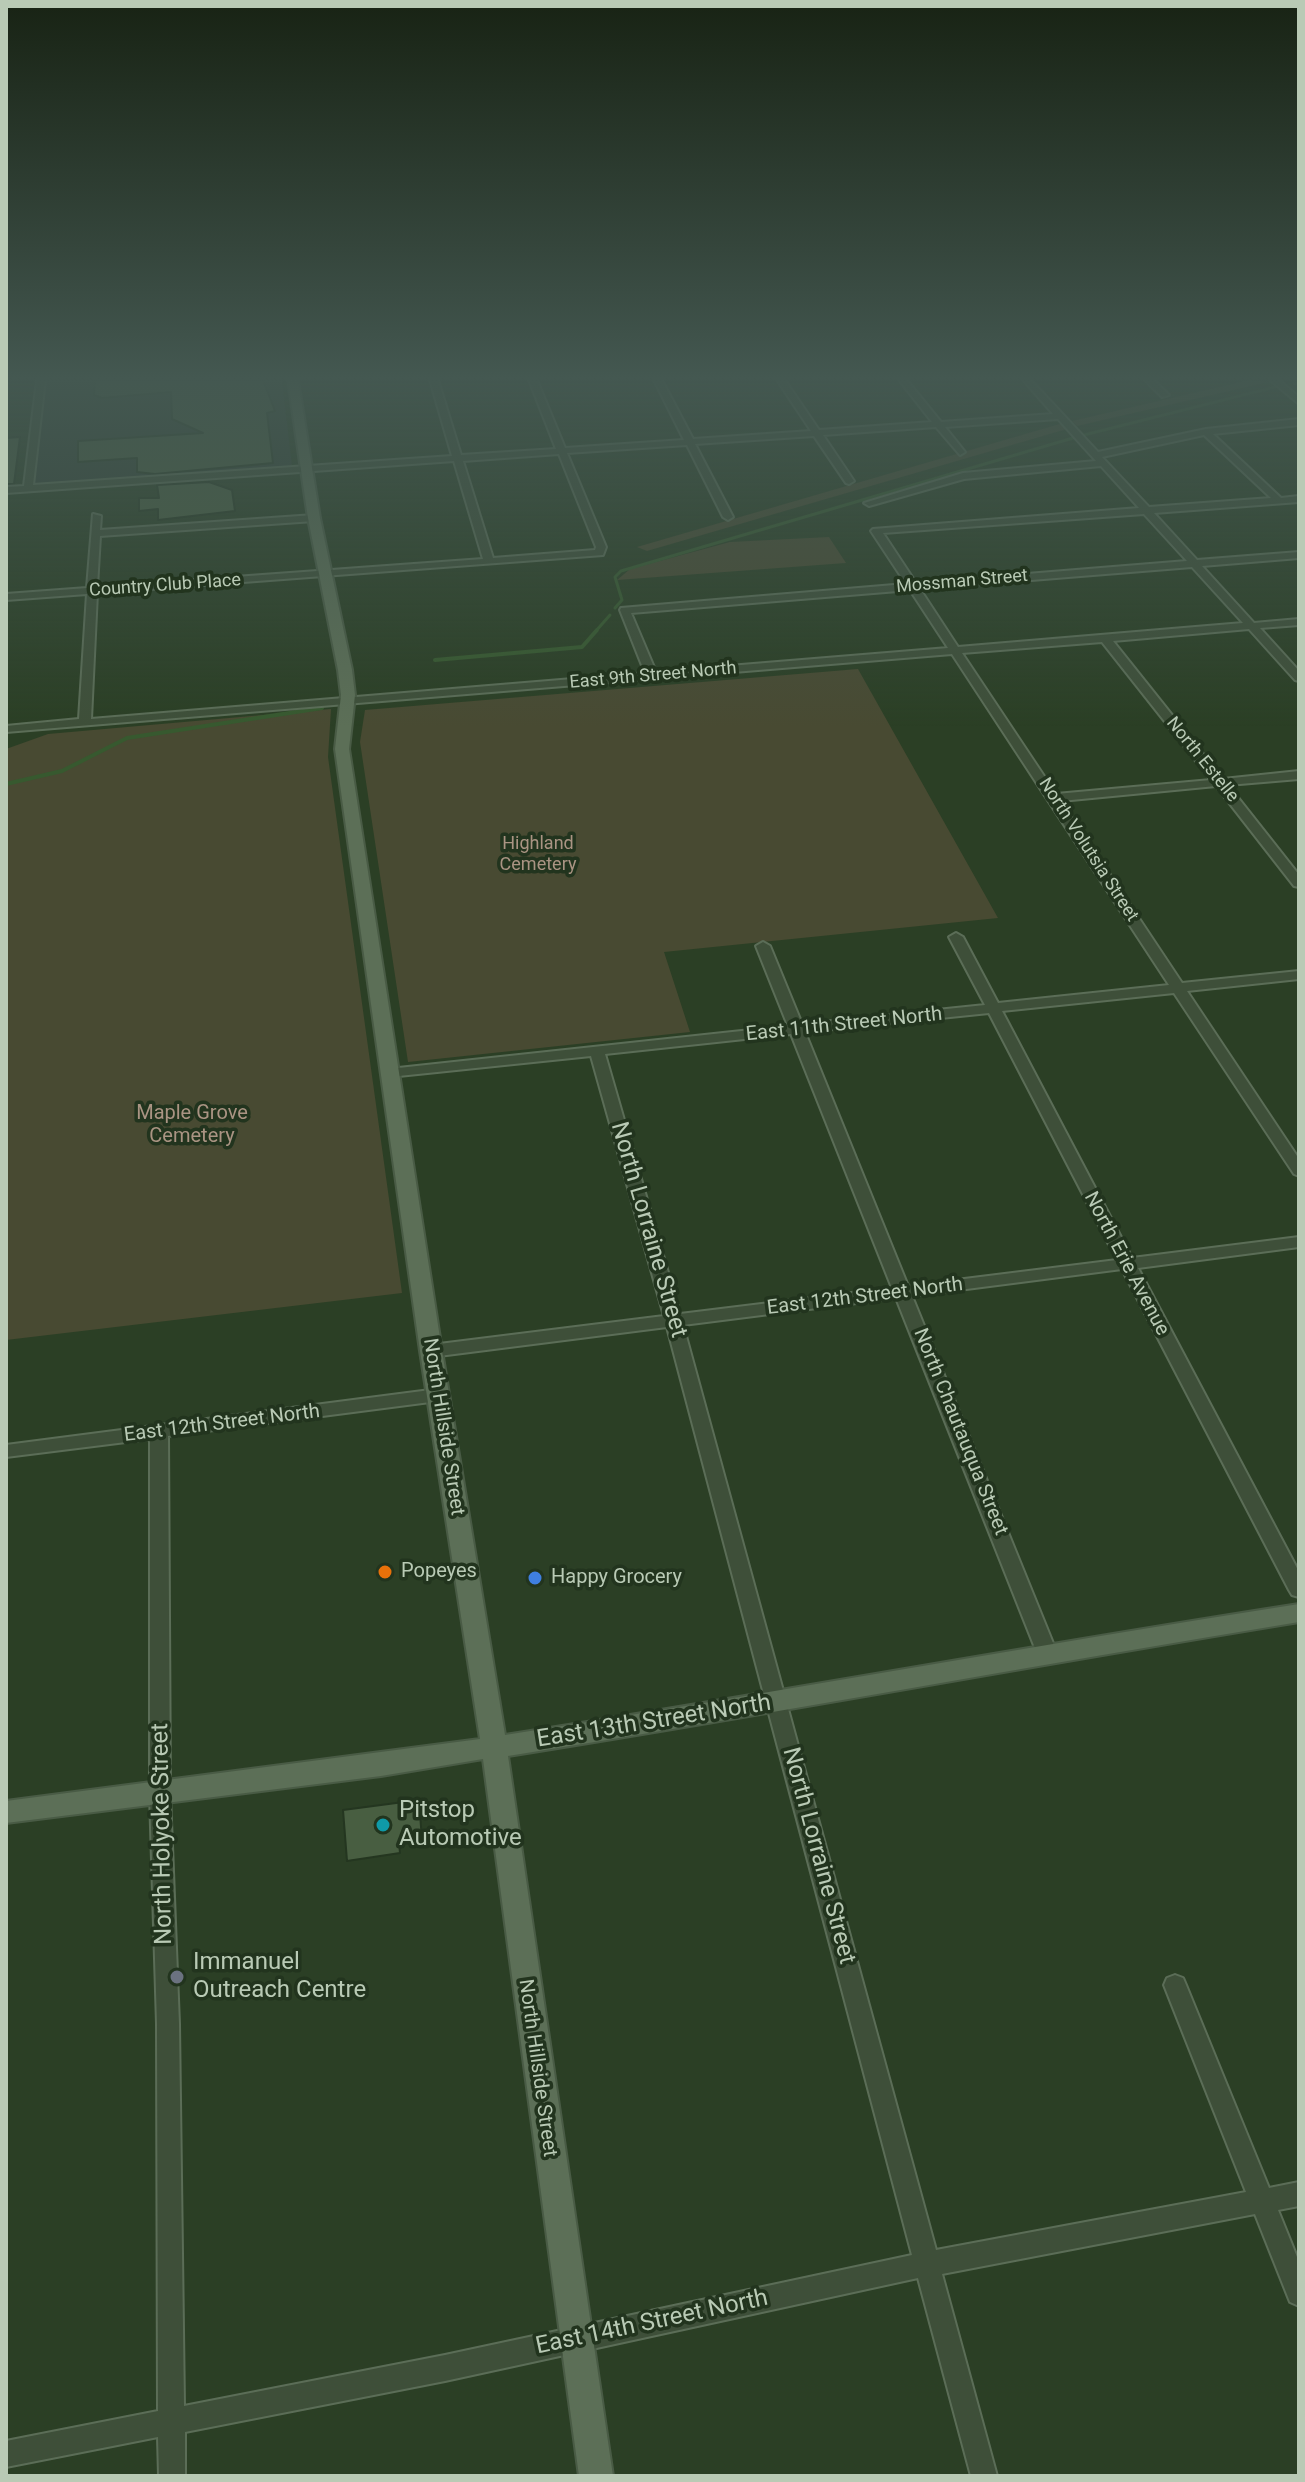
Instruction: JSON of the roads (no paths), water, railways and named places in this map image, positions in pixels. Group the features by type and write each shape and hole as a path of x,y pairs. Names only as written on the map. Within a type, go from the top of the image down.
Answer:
{"main road":[{"name":"North Hillside Street","path":"310,496 348,701 342,749 431,1351 494,1746 596,2476"},
{"name":"East 13th Street North","path":"6,1812 160,1795 777,1703 1047,1653 1299,1613"}],"street":[{"path":"469,496 489,562"},
{"name":"Country Club Place","path":"6,597 599,553 601,547 580,496"},
{"path":"717,496 728,517"},
{"path":"874,502 895,496"},
{"path":"1135,496 1299,678"},
{"path":"1274,496 1279,501"},
{"path":"1148,510 1299,499"},
{"name":"North Volutsia Street","path":"1148,510 876,531 1299,1171"},
{"path":"85,722 96,516"},
{"path":"95,533 314,518"},
{"name":"Mossman Street","path":"652,676 625,610 1299,555"},
{"name":"East 9th Street North","path":"6,729 1299,622"},
{"name":"North Estelle","path":"1105,638 1299,883"},
{"path":"1054,798 1299,775"},
{"name":"North Erie Avenue","path":"956,937 1125,1264 1299,1590"},
{"name":"North Chautauqua Street","path":"763,946 1047,1653"},
{"name":"East 11th Street North","path":"389,1073 1299,975"},
{"name":"North Lorraine Street","path":"597,1051 673,1320 984,2476"},
{"name":"East 12th Street North","path":"431,1351 1299,1242"},
{"name":"East 12th Street North","path":"6,1451 438,1395"},
{"name":"North Holyoke Street","path":"159,1433 160,1795 168,2024 172,2476"},
{"path":"1175,1985 1299,2293"},
{"name":"East 14th Street North","path":"6,2454 576,2339 928,2264 1299,2194"}],"waterway":[{"path":"615,608 622,600 615,577 621,571 876,496"},
{"path":"595,632 610,615"},
{"path":"435,660 582,647 597,630"},
{"path":"6,784 62,771 127,738 322,708"}],"place":[{"name":"Popeyes","path":"385,1572"},
{"name":"Happy Grocery","path":"535,1578"},
{"name":"Pitstop Automotive","path":"383,1825"},
{"name":"Immanuel Outreach Centre","path":"177,1977"}],"park label":[{"name":"Highland Cemetery","path":"538,854"},
{"name":"Maple Grove Cemetery","path":"192,1126"}]}
